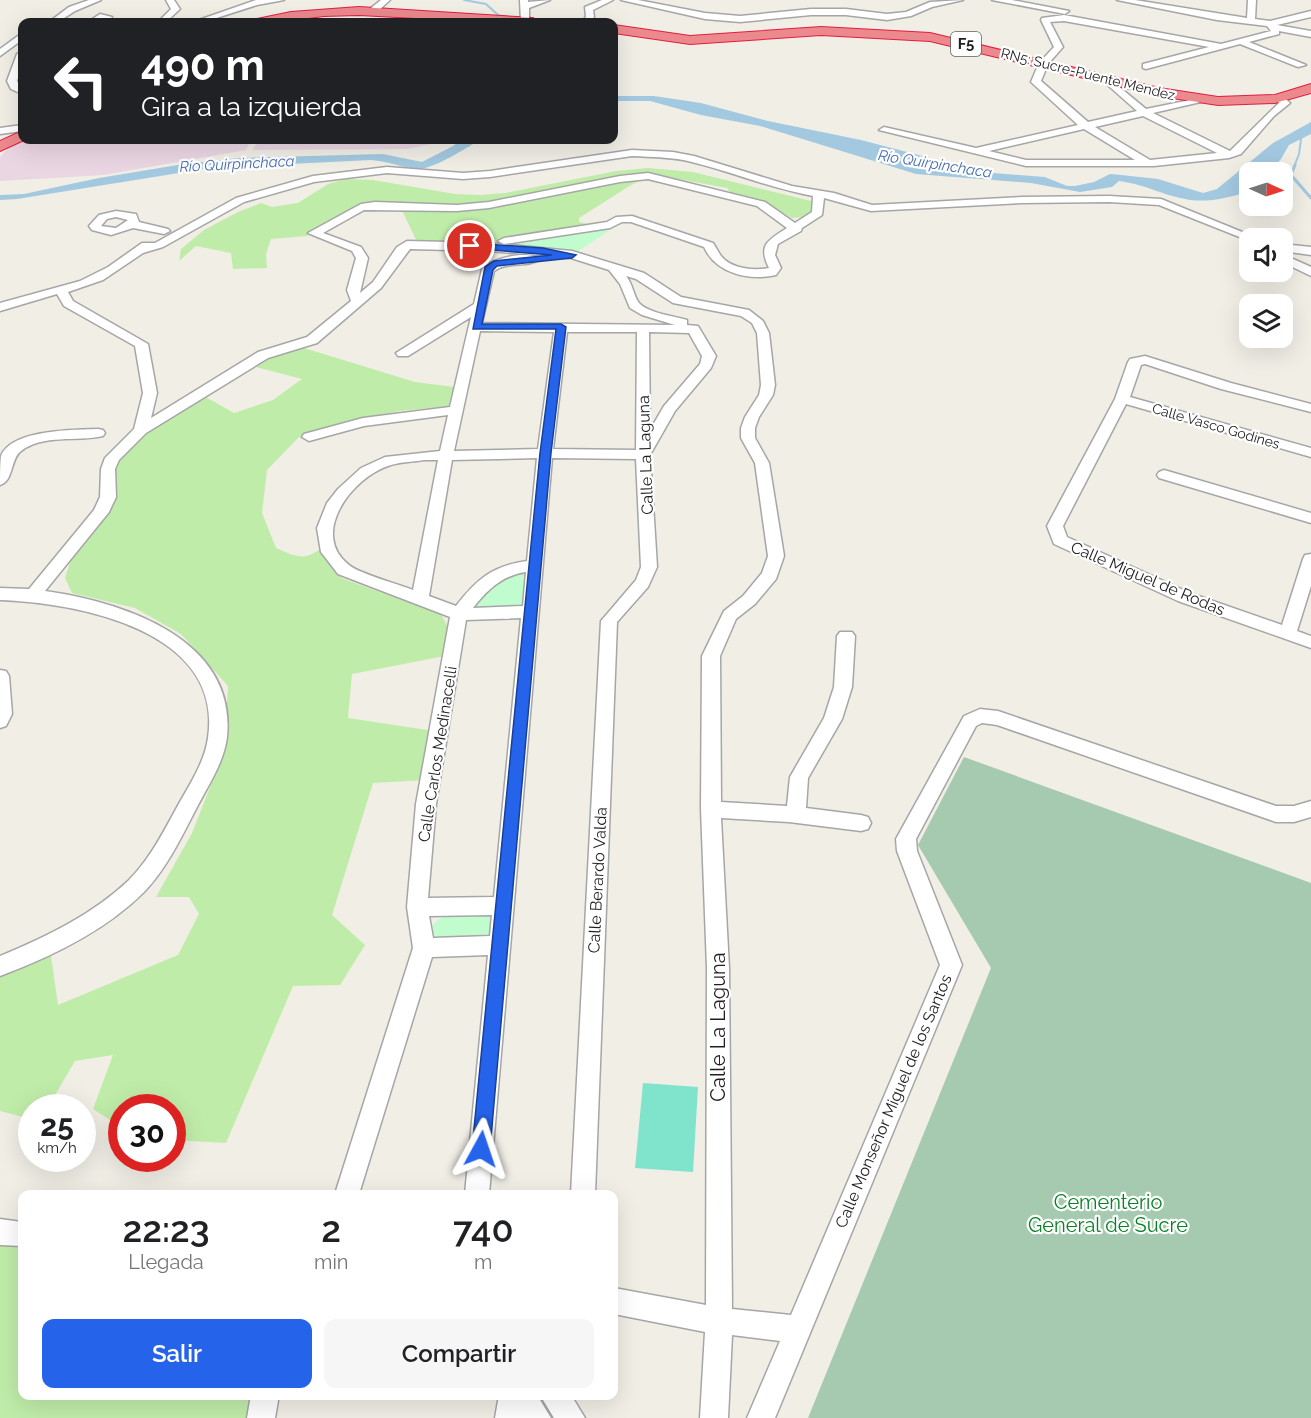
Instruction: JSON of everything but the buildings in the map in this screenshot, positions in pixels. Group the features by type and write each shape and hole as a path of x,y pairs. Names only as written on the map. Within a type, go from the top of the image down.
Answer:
{"highway":[{"path":"302,18 374,10 432,18"},
{"name":"RN5: Sucre-Puente Mendez","path":"618,30 690,40 812,31 914,35 961,43 1106,79 1202,99 1240,102 1280,98 1311,88"},
{"path":"0,147 18,137"}],"street":[{"path":"59,18 72,9 97,0"},
{"path":"159,0 170,0 176,9 166,18"},
{"path":"209,18 256,3 280,0"},
{"path":"374,10 386,0"},
{"path":"525,3 546,0"},
{"path":"589,18 588,9 609,0"},
{"path":"625,0 705,16 740,19 811,12 846,12 887,17 908,14 930,5 959,0"},
{"path":"996,0 1093,16 1108,25"},
{"path":"1121,0 1271,25 1311,34"},
{"path":"1184,0 1217,17"},
{"path":"1251,22 1252,0"},
{"path":"1271,25 1311,14"},
{"path":"1147,163 1086,126 1036,82 1044,63 1059,46 1045,21 1064,18 1224,47"},
{"path":"1146,66 1276,32 1271,25"},
{"path":"0,53 18,39"},
{"path":"1242,42 1301,65"},
{"path":"18,65 12,81 14,87 18,89"},
{"path":"1106,79 1145,112 1229,155"},
{"path":"884,130 1026,164 1147,163 1229,155 1237,152 1270,114 1284,106 1285,103 1280,98"},
{"path":"972,152 1202,99"},
{"path":"0,132 18,129"},
{"path":"137,251 159,245 240,200 313,179 387,170 463,176 632,153 673,155 790,189 834,196 871,208 1022,200 1141,199 1161,202 1185,210 1239,233"},
{"path":"357,301 353,290 362,258 357,249 314,233 361,207 375,205 457,208 489,205 620,179 648,177 761,204 797,229"},
{"path":"216,199 234,191"},
{"path":"489,247 505,241 536,235 610,225 625,218 709,245 714,256 723,264 734,269 772,272 775,268 768,249 773,242 797,229 818,213 819,194"},
{"path":"0,307 26,302 37,296 92,281 198,209"},
{"path":"132,224 164,231"},
{"path":"35,593 74,548 101,512 108,497 108,468 112,458 141,430 263,355 312,340 377,285 406,245 489,247 572,255"},
{"path":"1293,249 1311,250"},
{"path":"420,598 446,455 488,269 494,264 572,255"},
{"name":"Calle La Laguna","path":"572,255 640,276 677,300 745,313 757,321 763,333 768,385 766,395 752,417 748,438 762,463 776,556 770,575 749,600 730,615 711,656 711,809 718,968 718,1321 714,1418"},
{"path":"1293,263 1311,272"},
{"path":"531,612 459,614 344,570 329,552 325,528 332,506 343,492 366,471 385,461 446,455 546,453 643,455 669,409 706,364 709,356 693,329 678,321 646,312 634,305 626,283 612,266"},
{"path":"61,291 68,303 141,344 150,393 141,430"},
{"path":"403,353 480,306"},
{"path":"476,327 693,329"},
{"path":"477,1190 546,453 561,327"},
{"name":"Calle La Laguna","path":"642,328 643,455 649,567 646,581"},
{"path":"1122,399 1135,362 1142,360 1155,362 1218,385 1311,408"},
{"name":"Calle Vasco Godines","path":"1122,399 1311,453"},
{"name":"Calle Miguel de Rodas","path":"1122,399 1055,526 1060,540 1184,597 1311,642"},
{"path":"309,436 363,422 456,410"},
{"path":"0,480 10,453 19,444 34,440 98,433"},
{"path":"1164,475 1311,518"},
{"path":"1288,634 1311,559"},
{"name":"Calle Carlos Medinacelli","path":"348,1190 424,948 417,907 426,804 459,614 480,587 489,581 508,569 536,565"},
{"name":"Calle Berardo Valda","path":"583,1190 609,621 614,612 646,581"},
{"path":"0,594 35,593 82,602 130,616 164,635 192,659 208,678 216,699 218,735 209,766 177,826 138,884 100,916 63,940 0,966"},
{"path":"796,815 799,777 833,719 843,687 846,636"},
{"path":"0,676 3,714 0,721"},
{"name":"Calle Monseñor Miguel de los Santos","path":"761,1418 796,1329 951,965 907,851 906,840 970,721 980,716 998,718 1276,814 1294,814 1311,809"},
{"path":"711,809 796,815 861,823"},
{"path":"417,907 504,906"},
{"path":"424,948 500,945"},
{"path":"0,1232 18,1234"},
{"path":"618,1302 718,1321 796,1329"},
{"path":"261,1418 265,1400"},
{"path":"509,1418 512,1400"},
{"path":"524,1400 537,1418"},
{"path":"558,1400 571,1418"}],"shaded area":[{"path":"18,143 249,144 246,150 104,175 0,181 0,157 8,148"},
{"path":"256,144 431,144 407,149 252,150"}],"green space":[{"path":"648,168 693,172 811,201 813,212 804,217 792,218 765,202 731,193 727,188 651,174 519,198 458,205 372,202 359,205 312,230 307,236 271,239 266,254 267,268 233,269 231,253 196,246 179,261 181,249 204,230 238,212 261,203 272,207 298,203 328,184 346,179 373,180 455,194 480,195 505,193 616,171"},
{"path":"644,179 579,218 579,222 596,226 512,235 489,244 417,242 401,208 450,211 489,208"},
{"path":"613,228 577,252 505,245 520,238"},
{"path":"304,348 415,382 454,387 449,406 400,411 342,423 299,437 267,470 262,513 276,548 303,556 314,553 328,543 328,553 341,578 441,614 450,631 445,656 352,674 348,718 434,731 425,780 373,783 332,915 365,945 340,985 293,986 226,1143 186,1141 186,1094 108,1094 108,1119 96,1111 96,1101 113,1055 75,1061 56,1094 18,1094 18,1116 0,1111 0,973 50,949 58,1005 178,955 199,914 189,897 156,897 192,833 224,752 228,686 181,634 135,608 72,593 65,578 74,550 115,491 116,463 128,447 202,395 234,413 273,400 302,379 252,366 272,354"},
{"path":"529,570 524,608 468,610 478,597 513,571"},
{"name":"Cementerio General de Sucre","path":"964,757 1311,883 1311,1418 808,1418 991,968 918,845"},
{"path":"491,913 497,920 496,928 489,934 438,937 432,933 433,924 445,915"},
{"path":"643,1083 698,1087 693,1172 635,1168"},
{"path":"0,1244 18,1246 18,1400 275,1400 270,1418 0,1418"}],"water":[{"name":"Río Quirpinchaca","path":"618,96 654,96 701,103 768,121 861,140 930,158 942,164 981,172 1045,177 1067,186 1094,182 1110,174 1158,179 1203,193 1217,189 1239,171 1239,194 1224,198 1194,200 1119,181 1112,187 1080,192 1031,183 916,174 760,126 701,115 650,101 618,101"},
{"path":"1311,122 1311,134 1289,145 1278,162 1250,162 1273,143"},
{"name":"Río Quirpinchaca","path":"473,144 447,159 418,169 371,160 210,168 0,200 0,195 24,194 99,178 184,164 240,158 383,154 422,162 453,146"}],"waterway":[{"path":"464,0 486,4 498,15 506,18"},
{"path":"1294,167 1299,154 1302,132"},
{"path":"1295,165 1291,175 1311,198"}],"route":[{"path":"470,246 543,250 572,255 504,261 494,264 488,269 476,327 561,327 546,453 481,1149"}]}
